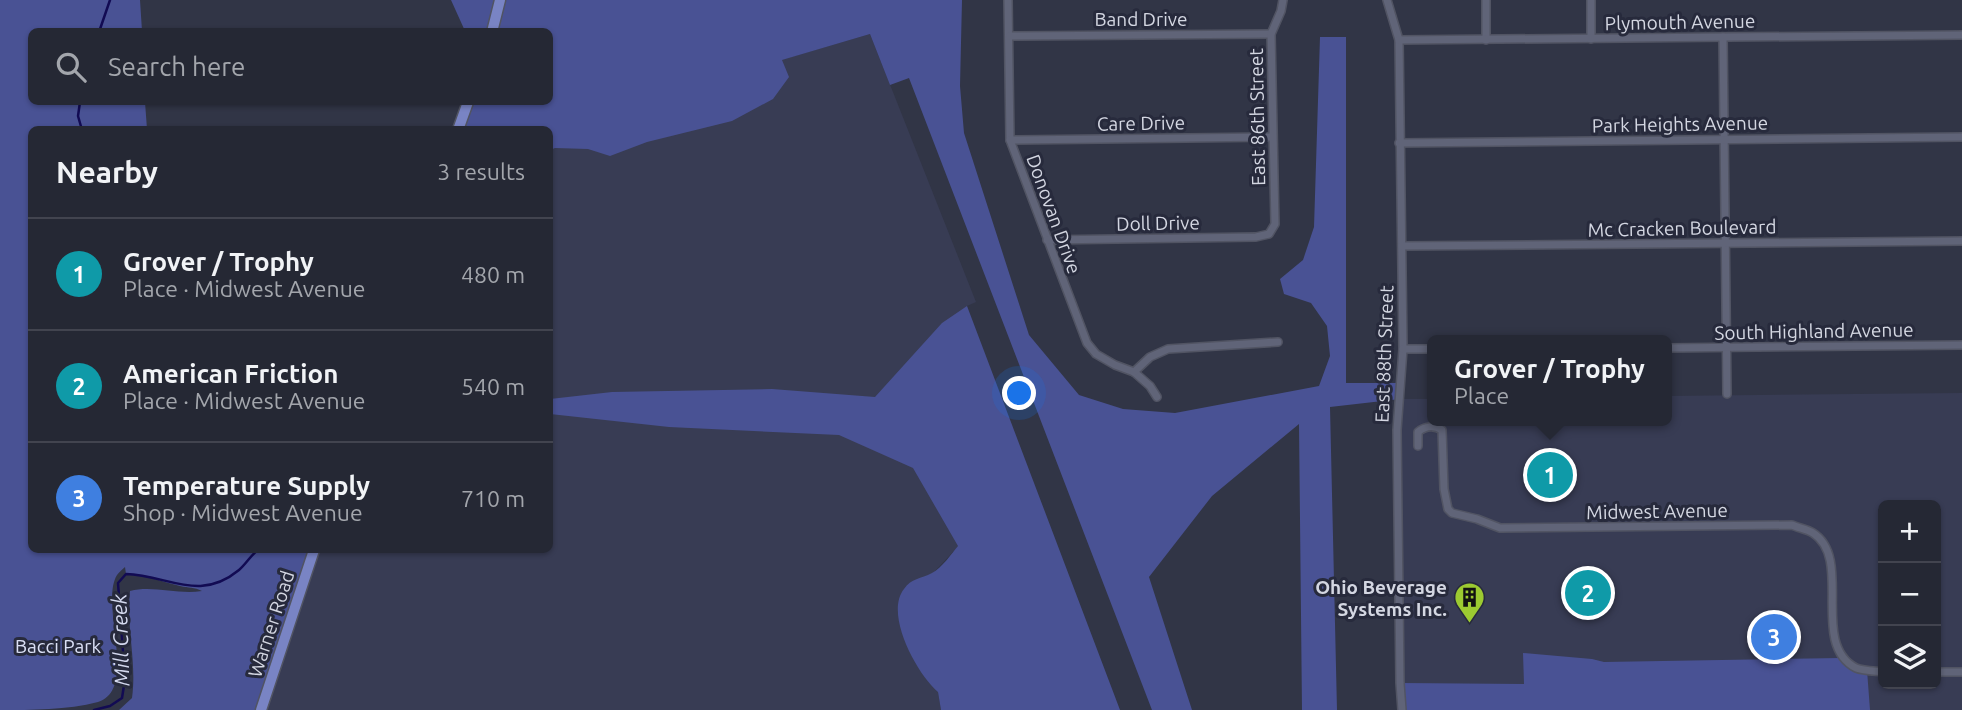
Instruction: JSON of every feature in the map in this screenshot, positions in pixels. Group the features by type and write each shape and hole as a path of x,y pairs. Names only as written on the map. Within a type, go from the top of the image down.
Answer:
{"main road":[{"path":"493,28 500,0"},
{"path":"459,126 467,105"},
{"name":"Warner Road","path":"261,710 313,553"}],"street":[{"name":"Donovan Drive","path":"1008,0 1010,140 1047,240 1087,343 1096,354 1134,372 1150,386 1157,397"},
{"name":"East 86th Street","path":"1269,234 1275,224 1271,34 1283,0"},
{"name":"East 88th Street","path":"1387,0 1399,40 1403,349 1397,430 1402,710"},
{"path":"1486,0 1486,40"},
{"path":"1591,0 1591,39"},
{"name":"Band Drive","path":"1010,36 1271,34"},
{"name":"Plymouth Avenue","path":"1399,40 1962,35"},
{"path":"1723,37 1727,394"},
{"name":"Care Drive","path":"1010,140 1272,137"},
{"name":"Park Heights Avenue","path":"1399,143 1962,137"},
{"name":"Doll Drive","path":"1047,240 1256,237 1269,234"},
{"name":"Mc Cracken Boulevard","path":"1402,246 1962,241"},
{"path":"1134,372 1150,358 1168,349 1278,342"},
{"name":"South Highland Avenue","path":"1672,348 1962,345"},
{"path":"1403,349 1427,349"},
{"name":"Midwest Avenue","path":"1418,446 1418,432 1423,427 1442,430 1444,489 1448,509 1452,513 1500,528 1792,525 1814,533 1825,549 1832,568 1833,638 1843,657 1857,668 1878,671"},
{"path":"1941,672 1962,672"}],"shaded area":[{"path":"870,34 976,302 967,306 997,505 921,586 941,710 261,710 313,553 553,553 553,126"},
{"path":"1962,393 1962,710 1402,710 1400,399 1427,399 1427,426 1672,426 1672,396"}],"green space":[{"name":"Bacci Park","path":"0,0 140,0 142,28 28,28 28,105 145,105 147,126 28,126 28,553 313,553 261,710 119,710 132,698 130,591 202,591 126,574 125,567 117,575 113,588 117,664 116,681 110,694 98,702 74,707 0,710"},
{"path":"451,0 962,0 960,86 964,133 1029,335 1079,395 1123,409 1175,413 1319,386 1330,356 1327,326 1311,303 1284,294 1280,279 1303,260 1314,227 1320,37 1346,37 1346,383 1401,383 1400,399 1330,407 1337,710 1302,710 1299,424 1212,496 1149,577 1192,710 1152,710 909,78 890,85 870,34 782,60 789,77 773,99 732,121 647,142 610,156 588,149 553,149 553,126 459,126 467,105 553,105 553,28 464,28"},
{"path":"967,306 1120,710 941,710 938,692 921,672 900,628 899,600 907,585 936,571 958,546 913,468 839,435 669,427 553,414 553,399 612,392 772,389 875,397 942,323"},
{"path":"1523,653 1604,662 1840,658 1867,670 1870,710 1402,710 1400,683 1524,684"}],"waterway":[{"name":"Mill Creek","path":"100,28 110,0"},
{"name":"Mill Creek","path":"80,105 78,116 81,126"},
{"name":"Mill Creek","path":"94,710 110,706 122,698 125,679 118,583 126,574 183,585 210,585 239,570 254,553"}],"place":[{"name":"Grover / Trophy","path":"1550,475"},
{"name":"American Friction","path":"1588,593"},
{"name":"Ohio Beverage Systems Inc.","path":"1470,625"},
{"name":"Temperature Supply","path":"1774,637"}]}
